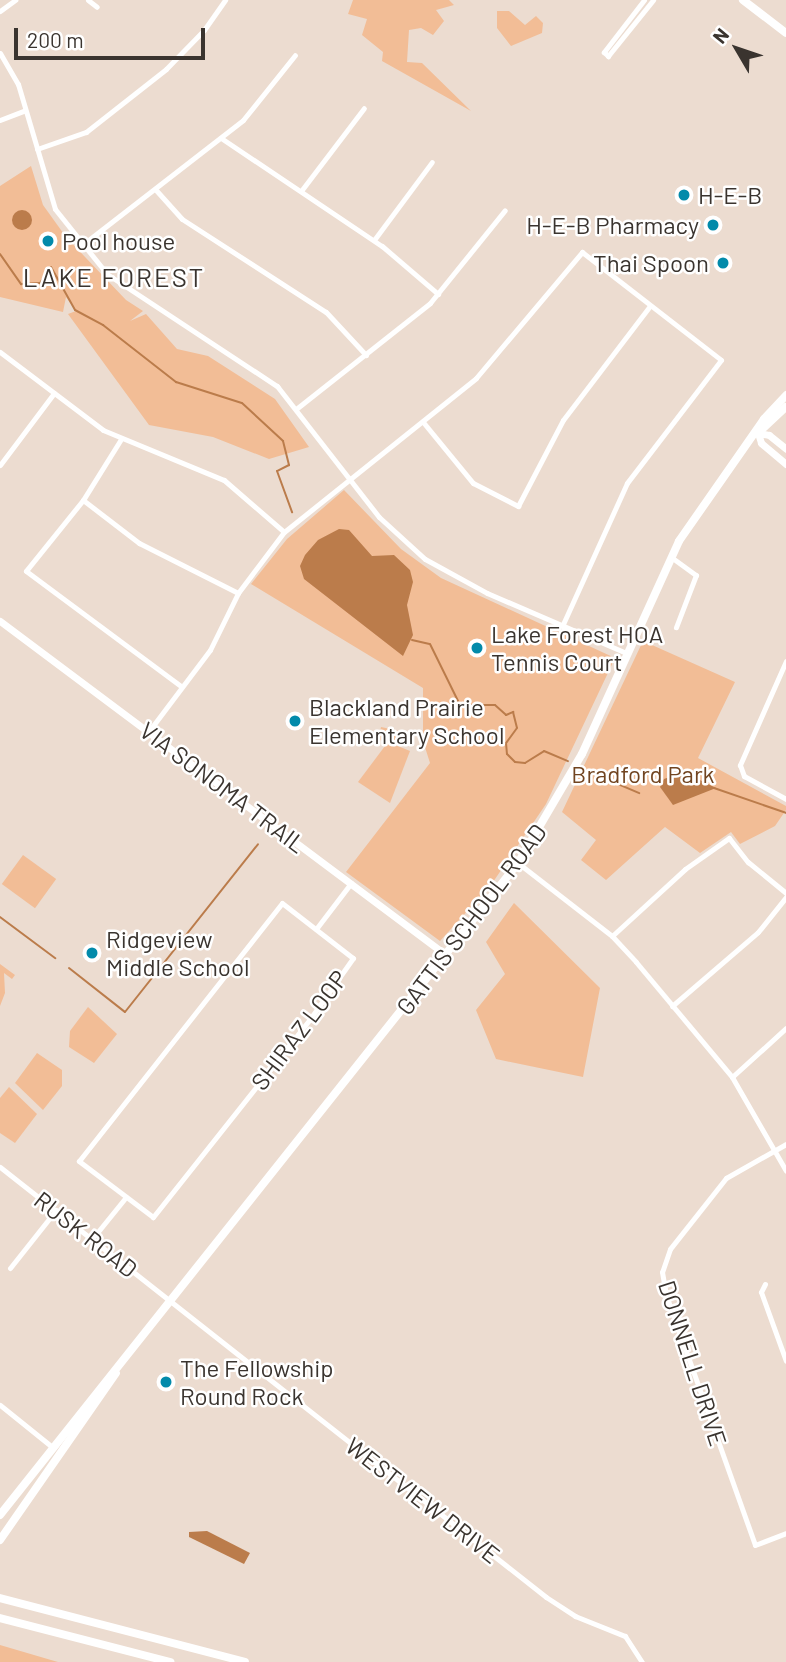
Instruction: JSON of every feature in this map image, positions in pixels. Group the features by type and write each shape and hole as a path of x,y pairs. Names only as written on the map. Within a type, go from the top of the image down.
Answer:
{"main road":[{"path":"743,0 786,33"},
{"name":"GATTIS SCHOOL ROAD","path":"0,1515 51,1446 173,1302 518,863 582,754 671,557 786,395"},
{"name":"GATTIS SCHOOL ROAD","path":"758,433 786,407"},
{"name":"GATTIS SCHOOL ROAD","path":"0,1541 120,1366"},
{"path":"0,1598 244,1662"},
{"path":"0,1618 170,1662"}],"street":[{"path":"0,11 15,0"},
{"path":"88,0 97,8"},
{"path":"37,149 86,132 166,69 197,38 225,0"},
{"path":"644,0 604,52 608,56 653,0"},
{"path":"0,53 15,78 55,209 82,245 116,281 267,379 296,409 400,540 425,559 562,626 626,653"},
{"path":"82,245 221,138 251,111 295,55"},
{"path":"301,191 364,108"},
{"path":"0,120 24,111"},
{"path":"221,138 242,156 301,191 374,240 438,294"},
{"path":"374,240 432,162"},
{"path":"155,189 182,219 326,312 366,355"},
{"path":"296,409 438,294 505,210"},
{"path":"149,731 211,650 238,593 284,532 423,422 499,355 582,252 721,360 627,483 562,626"},
{"path":"423,422 473,483 518,506 563,420 650,306"},
{"path":"0,352 121,439 224,480 284,532"},
{"path":"0,465 54,393"},
{"path":"786,449 769,435 758,433 761,443 786,464"},
{"path":"121,439 83,500 26,571 182,687"},
{"path":"83,500 139,543 238,593"},
{"path":"671,557 696,575 676,627"},
{"name":"VIA SONOMA TRAIL","path":"0,621 446,955"},
{"path":"786,661 740,765 744,776 786,799"},
{"path":"612,936 685,869 729,838 748,862 786,895 758,932 672,1006"},
{"path":"518,863 612,936 732,1077 786,1171"},
{"path":"316,929 351,883"},
{"name":"SHIRAZ LOOP","path":"282,903 316,929 353,958 321,1004 153,1217 79,1161 282,903"},
{"path":"732,1077 786,1028"},
{"path":"775,1149 786,1144"},
{"name":"DONNELL DRIVE","path":"775,1149 726,1178 670,1249 662,1272 666,1295 755,1545 786,1533"},
{"name":"RUSK ROAD","path":"0,1167 173,1302"},
{"path":"92,1239 126,1197"},
{"path":"10,1268 55,1210"},
{"path":"765,1284 761,1292 783,1343 786,1361"},
{"name":"WESTVIEW DRIVE","path":"173,1302 546,1597 575,1616 625,1636 642,1662"},
{"path":"0,1405 51,1446"}],"green space":[{"path":"353,0 449,0 454,5 436,10 444,21 433,35 421,28 409,30 407,62 422,63 471,111 382,61 383,52 362,35 367,19 348,14"},
{"path":"497,11 509,11 525,25 536,16 543,23 542,33 511,46 497,28"},
{"path":"31,166 43,205 66,237 126,300 143,311 130,321 146,314 177,349 208,356 275,399 309,447 269,459 213,437 149,425 68,314 76,311 66,297 63,312 0,297 0,186"},
{"path":"344,490 401,549 441,578 615,658 546,804 491,885 440,941 346,872 430,763 423,741 423,688 251,584 287,539"},
{"name":"Bradford Park","path":"643,641 735,682 698,758 786,806 786,810 775,826 740,844 731,832 700,853 665,827 606,880 581,860 596,840 562,812"},
{"path":"381,727 405,732 403,745 378,740"},
{"path":"388,742 410,751 390,803 358,782"},
{"path":"23,855 56,879 35,908 2,884"},
{"path":"514,903 600,988 583,1077 496,1059 476,1010 505,974 486,942"},
{"path":"0,964 15,975 12,979 4,973 5,993 0,1006"},
{"path":"88,1007 117,1034 94,1063 69,1047 70,1031"},
{"path":"37,1053 62,1070 62,1086 43,1110 15,1083"},
{"path":"9,1087 37,1114 15,1143 0,1133 0,1098"},
{"path":"0,1645 51,1660 58,1662 0,1662"}],"shaded area":[{"path":"22,210 29,213 32,220 29,227 22,230 15,227 12,220 15,213"},
{"path":"339,529 349,530 372,556 394,555 410,570 413,582 407,605 413,635 403,656 304,579 300,566 305,555 318,540"},
{"path":"675,775 700,780 716,788 673,805 660,787 664,779"},
{"path":"207,1531 250,1553 244,1564 189,1537 189,1532"}],"waterway":[{"path":"0,254 21,284 40,283 51,267 75,310 103,325 176,382 242,403 283,441 289,465 277,471 292,512"},
{"path":"412,640 430,644 460,705 495,705 506,715 513,712 517,728 506,743 507,754 515,762 525,763 544,751 568,761"},
{"path":"585,770 639,793"},
{"path":"714,788 786,813"},
{"path":"69,968 125,1012 258,844"},
{"path":"0,917 55,958"}],"place":[{"name":"H-E-B","path":"684,195"},
{"name":"H-E-B Pharmacy","path":"713,225"},
{"name":"Pool house","path":"48,241"},
{"name":"Thai Spoon","path":"723,263"},
{"name":"Lake Forest HOA Tennis Court","path":"477,648"},
{"name":"Blackland Prairie Elementary School","path":"295,721"},
{"name":"Ridgeview Middle School","path":"92,953"},
{"name":"The Fellowship Round Rock","path":"166,1382"}],"district":[{"name":"LAKE FOREST","path":"114,277"}]}
